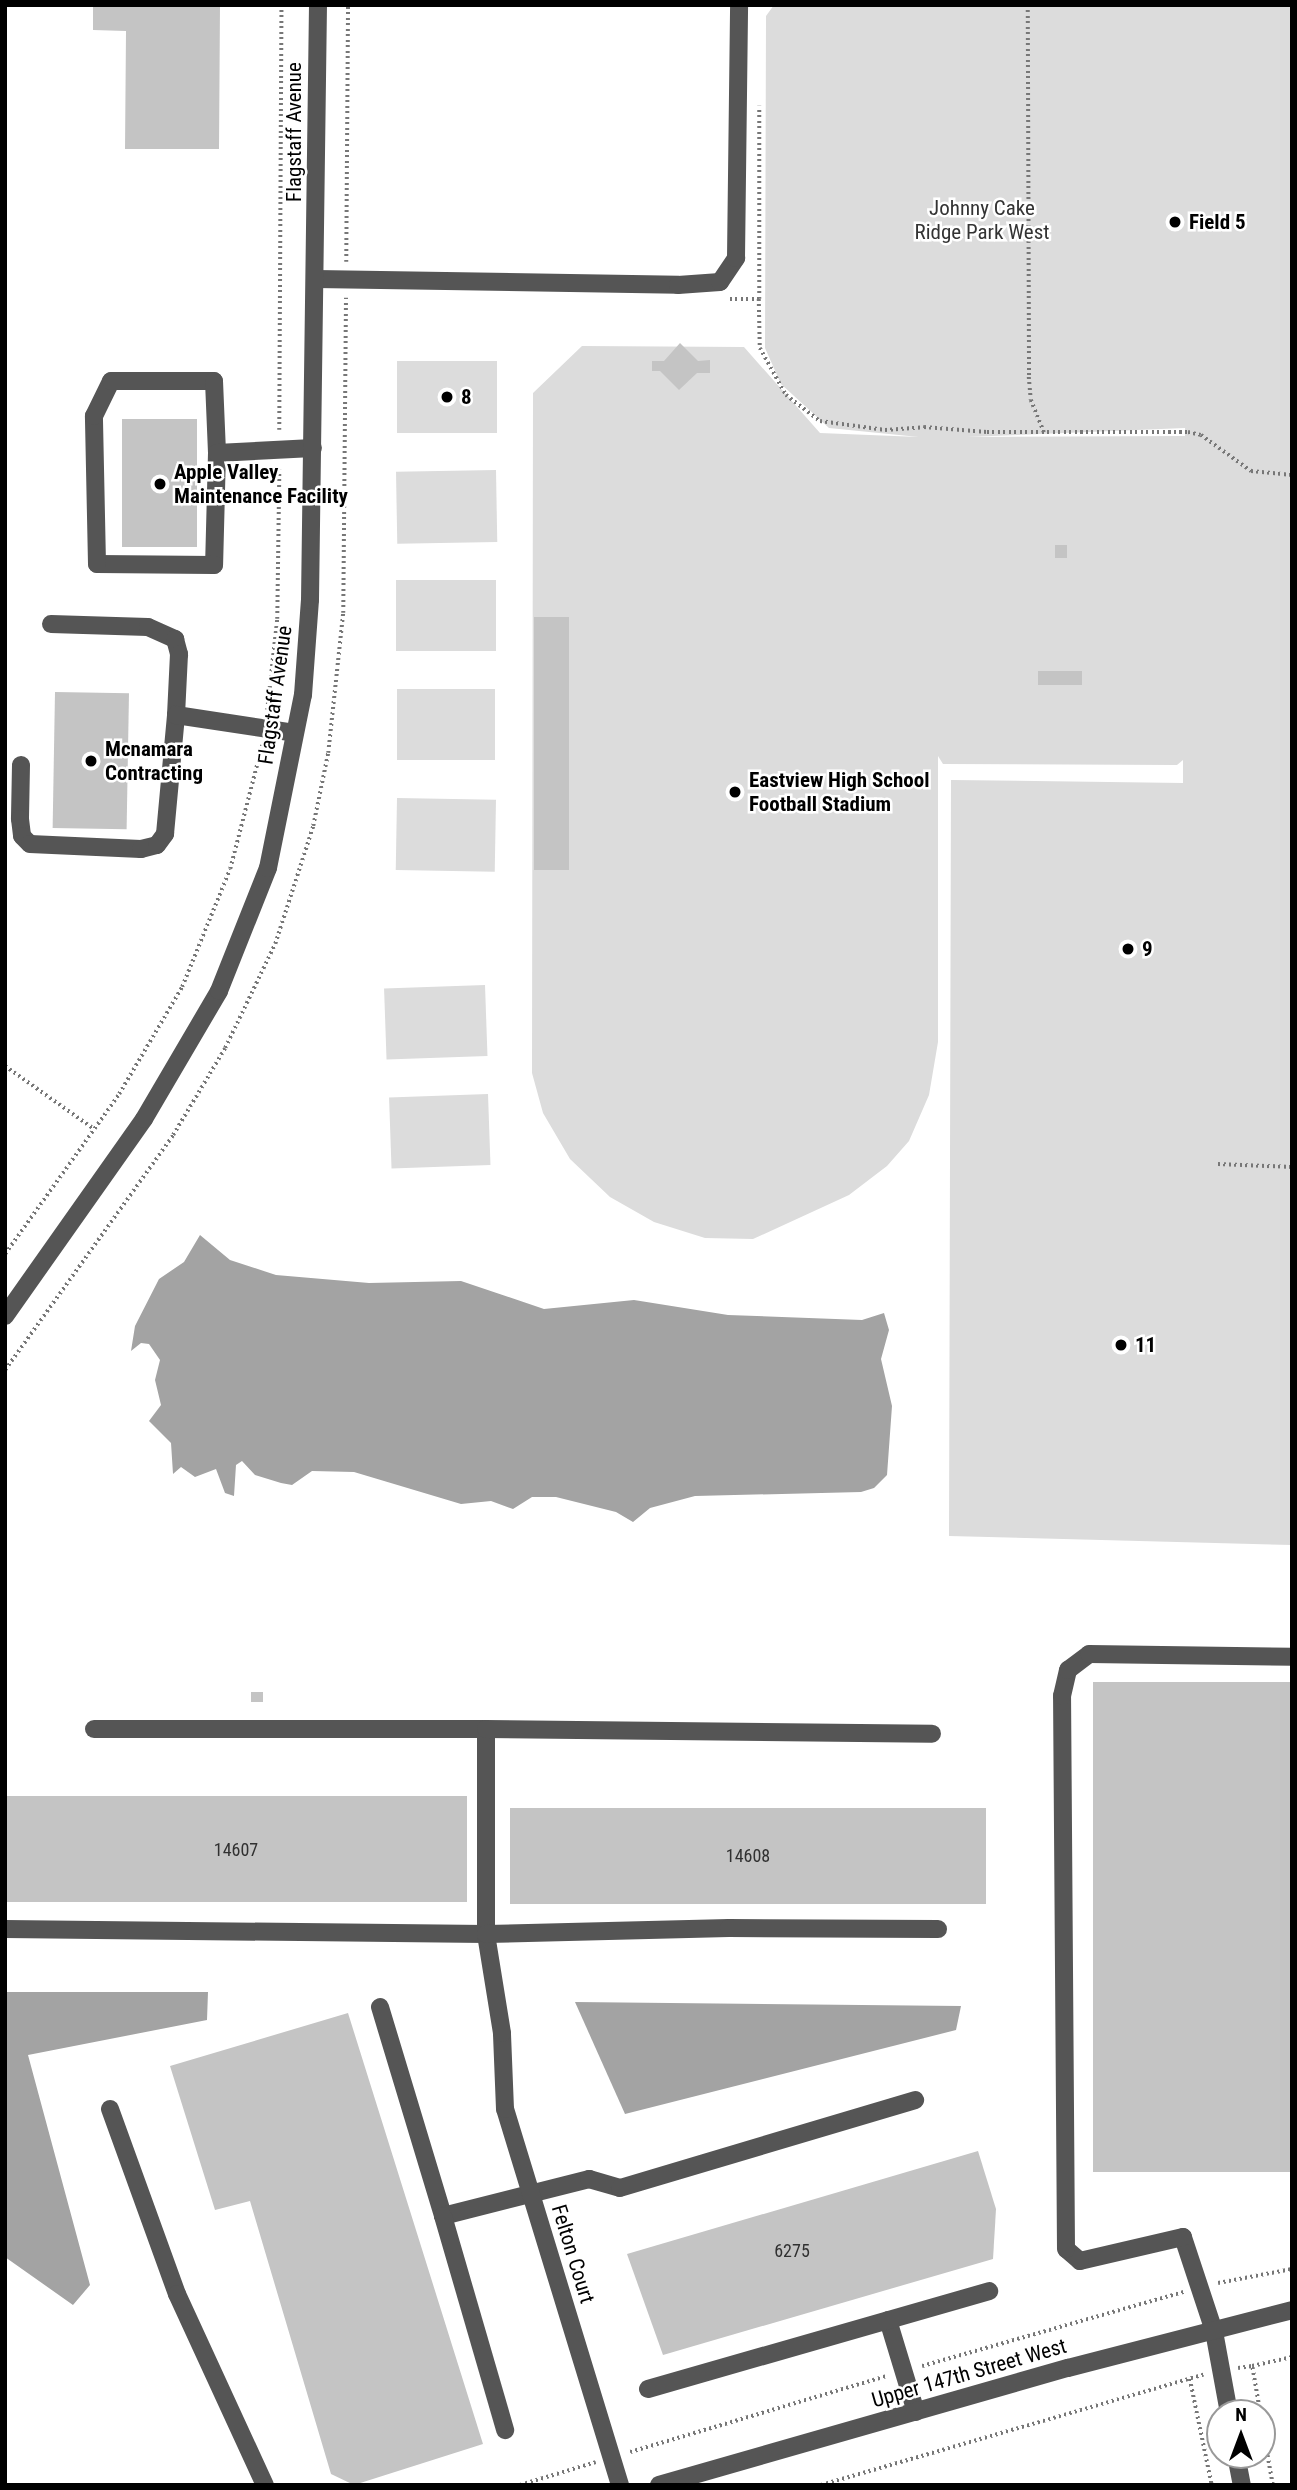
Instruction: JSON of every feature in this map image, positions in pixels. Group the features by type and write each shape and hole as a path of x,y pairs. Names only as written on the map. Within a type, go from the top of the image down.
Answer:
{"street":[{"name":"Flagstaff Avenue","path":"5,1316 144,1119 219,991 268,868 295,733 310,600 318,5"},
{"path":"316,279 678,285 720,282 736,258 739,5"},
{"path":"111,381 214,381 217,453 214,565 97,564 94,416 111,381"},
{"path":"217,453 313,449"},
{"path":"21,765 20,819 22,836 30,844 141,849 157,845 165,834 176,715 179,654 175,639 148,627 51,624"},
{"path":"176,715 295,733"},
{"path":"1226,2399 1213,2330 1183,2237 1080,2261 1066,2249 1062,1696 1068,1670 1090,1654 1292,1657"},
{"path":"93,1729 486,1729 932,1734"},
{"name":"Felton Court","path":"486,1729 486,1934 502,2034 505,2109 620,2485"},
{"path":"5,1929 486,1934 729,1928 938,1929"},
{"path":"380,2007 505,2430"},
{"path":"443,2216 589,2179 620,2188 915,2100"},
{"path":"110,2109 177,2294 265,2485"},
{"path":"648,2389 989,2291"},
{"name":"Upper 147th Street West","path":"659,2485 1213,2330 1292,2311"},
{"path":"888,2320 916,2412"}],"path":[{"path":"5,1254 94,1129 182,987 230,869 264,729 277,619 281,5"},
{"path":"1028,5 1029,377 1031,400 1044,432"},
{"path":"759,93 760,348 786,395 820,421 885,430 924,427 1044,432 1188,432 1201,435 1251,471 1292,475"},
{"path":"346,298 359,298"},
{"path":"718,299 759,299"},
{"path":"5,1066 94,1129"},
{"path":"1219,1164 1292,1167"},
{"path":"821,2485 1190,2379 1292,2357"},
{"path":"1252,2366 1258,2399"},
{"path":"1190,2379 1212,2485"}],"green space":[{"name":"Johnny Cake Ridge Park West","path":"774,5 1292,5 1292,1545 949,1536 951,780 1183,783 1183,760 1177,765 943,764 938,756 938,1042 929,1095 909,1141 887,1166 849,1195 753,1239 705,1238 654,1222 610,1197 570,1159 543,1113 532,1073 533,393 582,346 744,347 820,433 919,437 829,428 781,384 765,348 766,16","holes":["1185,428 1185,436 967,437"]},
{"name":"8","path":"397,361 497,361 497,433 397,433"},
{"name":"8","path":"496,470 497,542 397,544 396,472"},
{"path":"396,580 496,580 496,651 396,651"},
{"path":"397,689 495,689 495,760 397,760"},
{"path":"397,798 496,800 495,872 396,870"},
{"path":"485,985 487,1056 387,1059 384,989"},
{"path":"488,1094 490,1165 392,1168 389,1097"}],"shaded area":[{"path":"200,1235 230,1260 276,1275 369,1283 461,1281 544,1309 634,1300 728,1315 862,1320 884,1313 889,1330 881,1359 892,1406 887,1475 874,1488 861,1492 695,1496 650,1508 633,1522 616,1512 556,1497 532,1497 513,1509 491,1501 461,1504 354,1472 312,1471 292,1485 255,1475 242,1461 236,1465 234,1496 225,1493 216,1469 195,1477 181,1467 173,1474 171,1443 149,1421 161,1405 155,1380 160,1360 149,1344 141,1343 131,1351 135,1326 159,1279 184,1262"},
{"path":"5,1992 208,1992 207,2020 28,2055 90,2285 73,2305 5,2257"},
{"path":"575,2002 961,2006 956,2030 625,2114"}],"building":[{"path":"93,5 220,5 219,149 125,149 126,31 93,30"},
{"path":"680,343 698,361 710,360 710,373 697,373 679,390 660,371 652,371 652,361 664,361"},
{"name":"Apple Valley Maintenance Facility","path":"122,419 197,419 197,547 122,547"},
{"path":"1055,545 1067,545 1067,558 1055,558"},
{"path":"534,617 569,617 569,870 534,870"},
{"path":"1038,671 1082,671 1082,685 1038,685"},
{"name":"Mcnamara Contracting","path":"55,692 129,693 127,829 53,828"},
{"path":"1093,1682 1292,1682 1292,2172 1093,2172"},
{"path":"251,1692 263,1692 263,1702 251,1702"},
{"path":"6,1796 467,1796 467,1902 6,1902"},
{"path":"510,1808 986,1808 986,1904 510,1904"},
{"path":"348,2013 483,2444 354,2485 331,2474 250,2201 215,2210 170,2066"},
{"path":"978,2151 996,2209 993,2259 663,2355 627,2254"}],"place":[{"name":"Field 5","path":"1175,222"},
{"name":"8","path":"447,397"},
{"name":"Apple Valley Maintenance Facility","path":"160,484"},
{"name":"Mcnamara Contracting","path":"91,761"},
{"name":"Eastview High School Football Stadium","path":"735,792"},
{"name":"9","path":"1128,949"},
{"name":"11","path":"1121,1345"}]}
